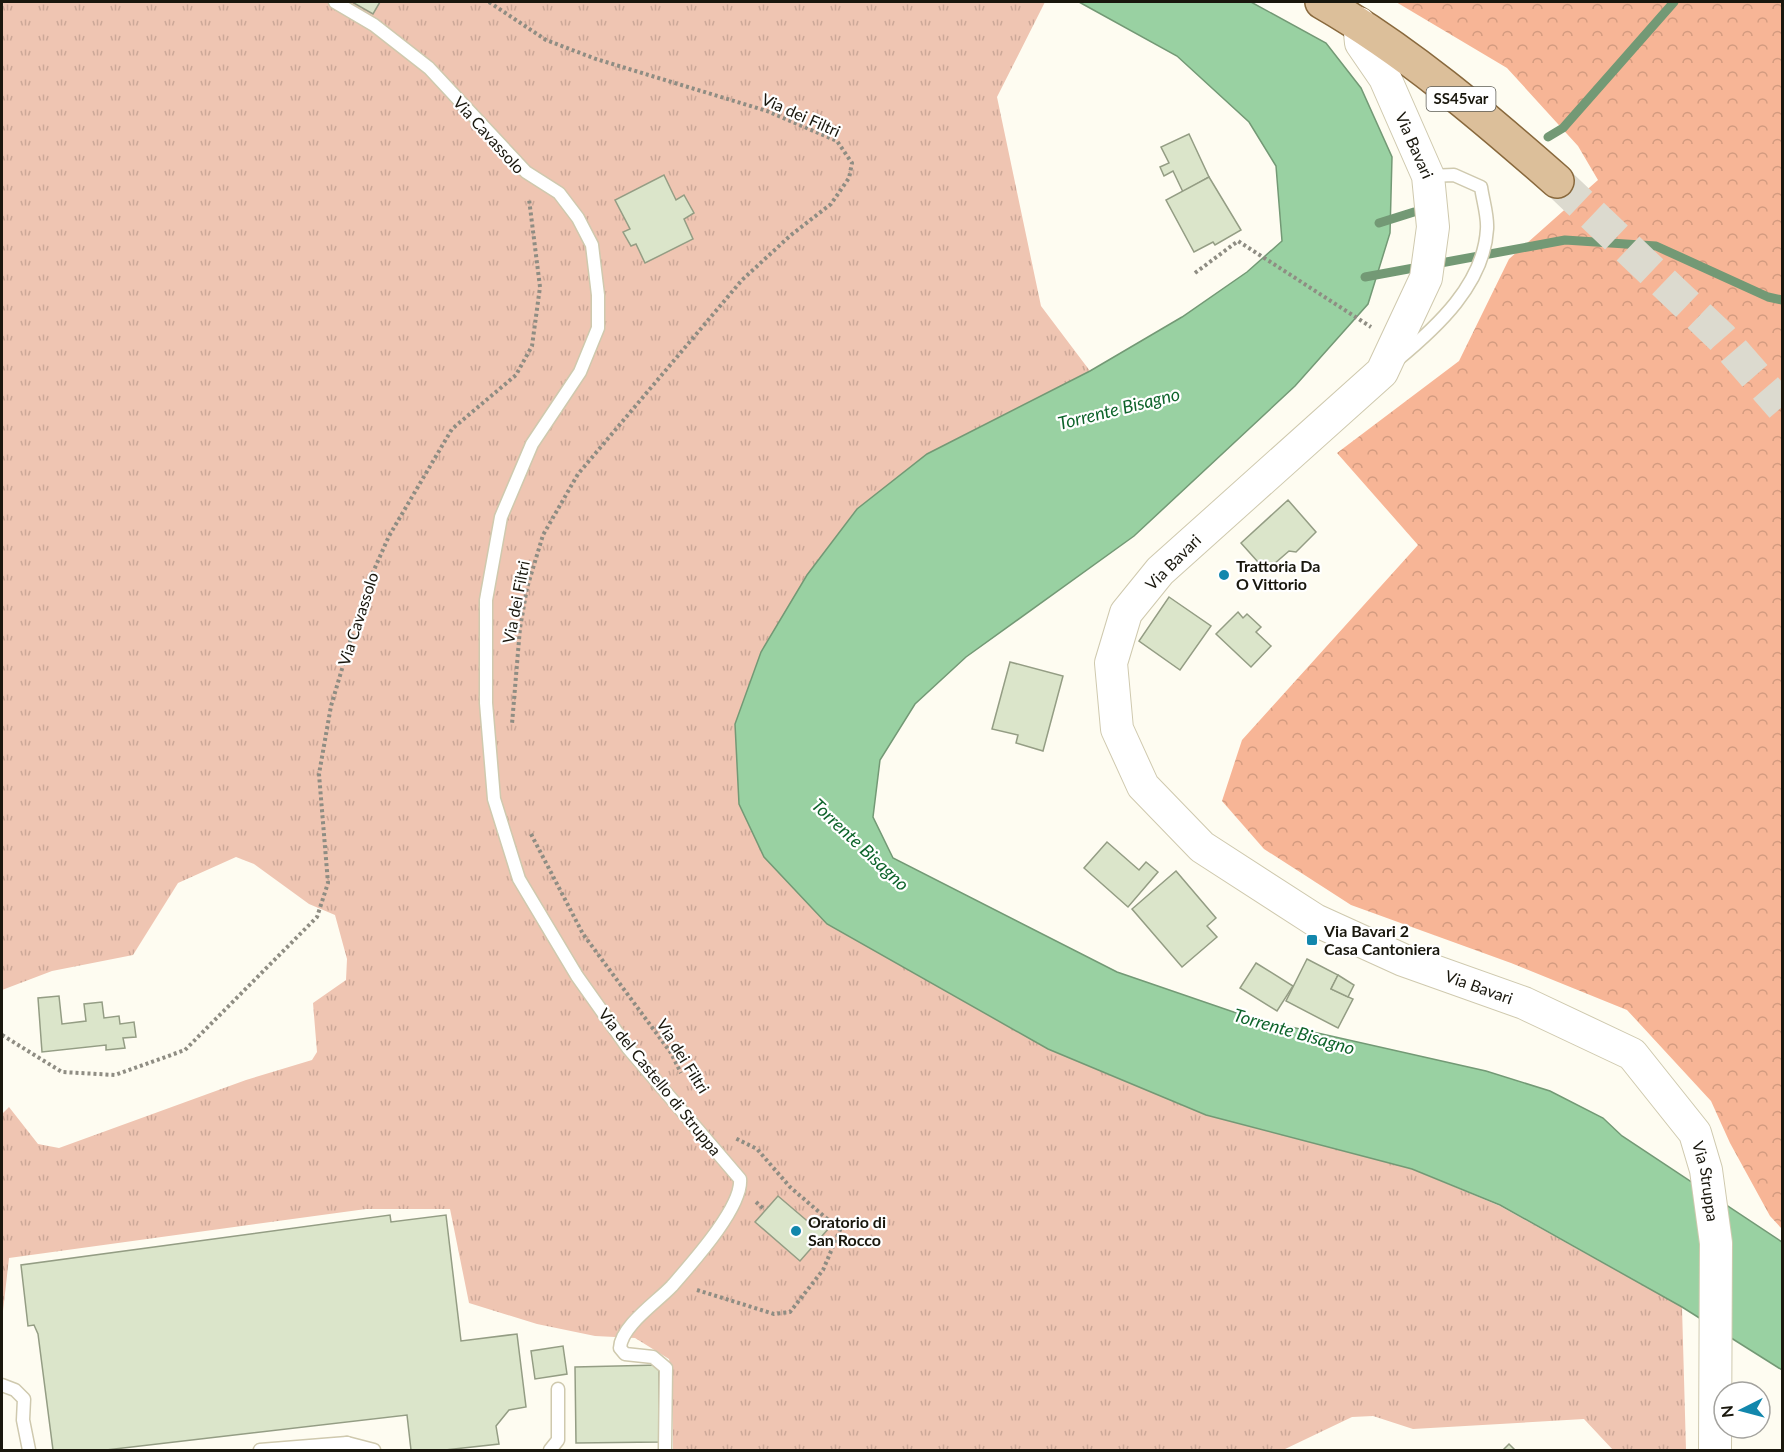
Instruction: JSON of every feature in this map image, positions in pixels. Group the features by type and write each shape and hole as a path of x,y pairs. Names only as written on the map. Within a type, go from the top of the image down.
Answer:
{"main road":[{"path":"1322,2 1359,23"},
{"name":"SS45var","path":"1359,23 1485,117 1557,181"}],"street":[{"name":"Via Bavari","path":"1359,23 1361,43 1385,78 1428,176 1433,227 1426,278 1382,372 1160,571 1126,613 1111,663 1117,729 1143,786 1202,847 1315,920 1403,960 1524,1003"},
{"name":"Via Struppa","path":"1524,1003 1632,1054 1695,1133 1706,1170 1716,1243 1715,1450"}],"lane":[{"name":"Via Cavassolo","path":"335,2 374,25 429,68 526,172"},
{"name":"Via del Castello di Struppa","path":"526,172 560,193 578,218 592,245 598,295 598,328 580,372 532,444 501,517 486,600 486,703 494,799 519,879 577,976 628,1048 740,1179 739,1190 730,1211 672,1285 626,1330 620,1348 625,1354 653,1357 666,1368 665,1450"},
{"path":"1382,372 1430,333 1476,276 1487,229 1481,187 1454,175 1428,176"},
{"path":"2,1385 15,1390 24,1399 23,1420 29,1450"},
{"path":"550,1450 558,1440 558,1389"},
{"path":"260,1450 347,1447 374,1450"}],"path":[{"name":"Via dei Filtri","path":"489,2 546,40 596,60 767,111 837,141 852,163 849,178 831,204 791,235 742,280 578,474 543,535 528,588 520,628 512,727"},
{"name":"Via Cavassolo","path":"2,1035 62,1072 115,1074 185,1050 317,917 328,883 320,774 331,706 366,588 389,536 452,429 516,375 532,346 540,287 526,172"},
{"path":"1195,273 1238,241 1372,328"},
{"name":"Via dei Filtri","path":"529,828 537,849 583,934 671,1053 681,1074"},
{"path":"672,1285 708,1292 774,1314 790,1312 823,1270 837,1242 840,1230 790,1186 757,1149 726,1133"}],"green space":[{"path":"2,2 1045,2 997,97 1041,306 1090,371 927,454 857,509 807,575 761,652 735,724 739,804 764,857 827,924 1048,1049 1206,1115 1412,1169 1500,1206 1682,1307 1686,1450 1613,1450 1584,1419 1413,1429 1373,1416 1352,1417 1283,1450 673,1450 673,1379 669,1359 635,1338 595,1336 537,1324 469,1303 450,1209 366,1209 9,1258 2,1320 2,1114 9,1107 38,1144 59,1148 246,1080 312,1060 317,1052 313,1003 346,980 347,959 335,915 309,904 254,864 236,857 178,883 133,955 52,971 2,990"},
{"path":"1396,2 1782,2 1782,1229 1770,1216 1730,1143 1711,1101 1627,1010 1511,963 1351,905 1264,849 1222,801 1242,740 1418,545 1337,453 1459,361 1509,259 1598,180 1578,146 1507,68"}],"water":[{"name":"Torrente Bisagno","path":"1079,2 1251,2 1326,43 1361,88 1392,157 1390,233 1368,304 1295,386 1134,536 966,657 915,704 880,760 873,817 893,858 1117,972 1251,1018 1486,1071 1550,1091 1603,1118 1622,1136 1782,1242 1782,1370 1682,1307 1500,1205 1412,1169 1206,1115 1048,1049 827,924 764,857 739,804 735,724 761,652 807,575 857,509 927,454 1090,371 1182,317 1247,272 1282,241 1276,166 1249,122 1177,56"}],"building":[{"path":"352,2 380,2 373,14"},
{"path":"1189,134 1209,177 1183,192 1173,171 1164,176 1160,167 1169,163 1161,147"},
{"path":"664,175 676,200 684,195 694,213 684,219 693,239 645,263 636,244 631,246 623,232 630,229 615,200"},
{"path":"1209,177 1241,230 1215,245 1213,242 1194,252 1166,200"},
{"path":"1288,500 1316,532 1296,552 1289,551 1266,571 1241,543"},
{"path":"1169,597 1211,626 1180,670 1139,641"},
{"path":"1238,612 1243,618 1247,614 1261,627 1256,632 1271,646 1251,667 1216,634"},
{"path":"1010,662 1063,676 1043,751 1016,743 1018,735 992,729"},
{"path":"1107,842 1139,870 1146,862 1158,872 1128,907 1084,868"},
{"path":"1176,871 1216,918 1207,926 1217,937 1182,967 1132,909"},
{"path":"1307,959 1338,975 1331,989 1353,999 1338,1028 1286,1001"},
{"path":"1256,963 1293,986 1277,1011 1240,988"},
{"path":"1338,975 1354,985 1348,997 1331,989"},
{"path":"59,996 62,1024 86,1021 84,1004 102,1002 104,1018 119,1016 120,1024 134,1022 136,1037 123,1038 125,1048 106,1050 106,1045 42,1052 38,998"},
{"name":"Oratorio di San Rocco","path":"778,1196 812,1225 818,1218 829,1228 800,1261 755,1222"},
{"path":"390,1215 391,1222 446,1215 461,1341 517,1334 526,1407 509,1410 496,1426 499,1444 445,1450 411,1450 407,1415 106,1450 53,1450 38,1334 34,1325 28,1326 21,1265"},
{"path":"563,1346 567,1374 535,1379 531,1351"},
{"path":"659,1365 659,1442 576,1443 575,1367"},
{"path":"1509,1444 1515,1450 1503,1450"}],"waterway":[{"path":"1548,137 1563,128 1674,2"},
{"path":"1379,223 1414,212"},
{"path":"1365,277 1565,240 1656,246 1768,297 1782,300"}],"tunnel":[{"path":"1557,181 1722,338 1782,407"}],"place":[{"name":"Trattoria Da O Vittorio","path":"1224,575"},
{"name":"Via Bavari 2 Casa Cantoniera","path":"1312,940"},
{"name":"Oratorio di San Rocco","path":"796,1231"}]}
